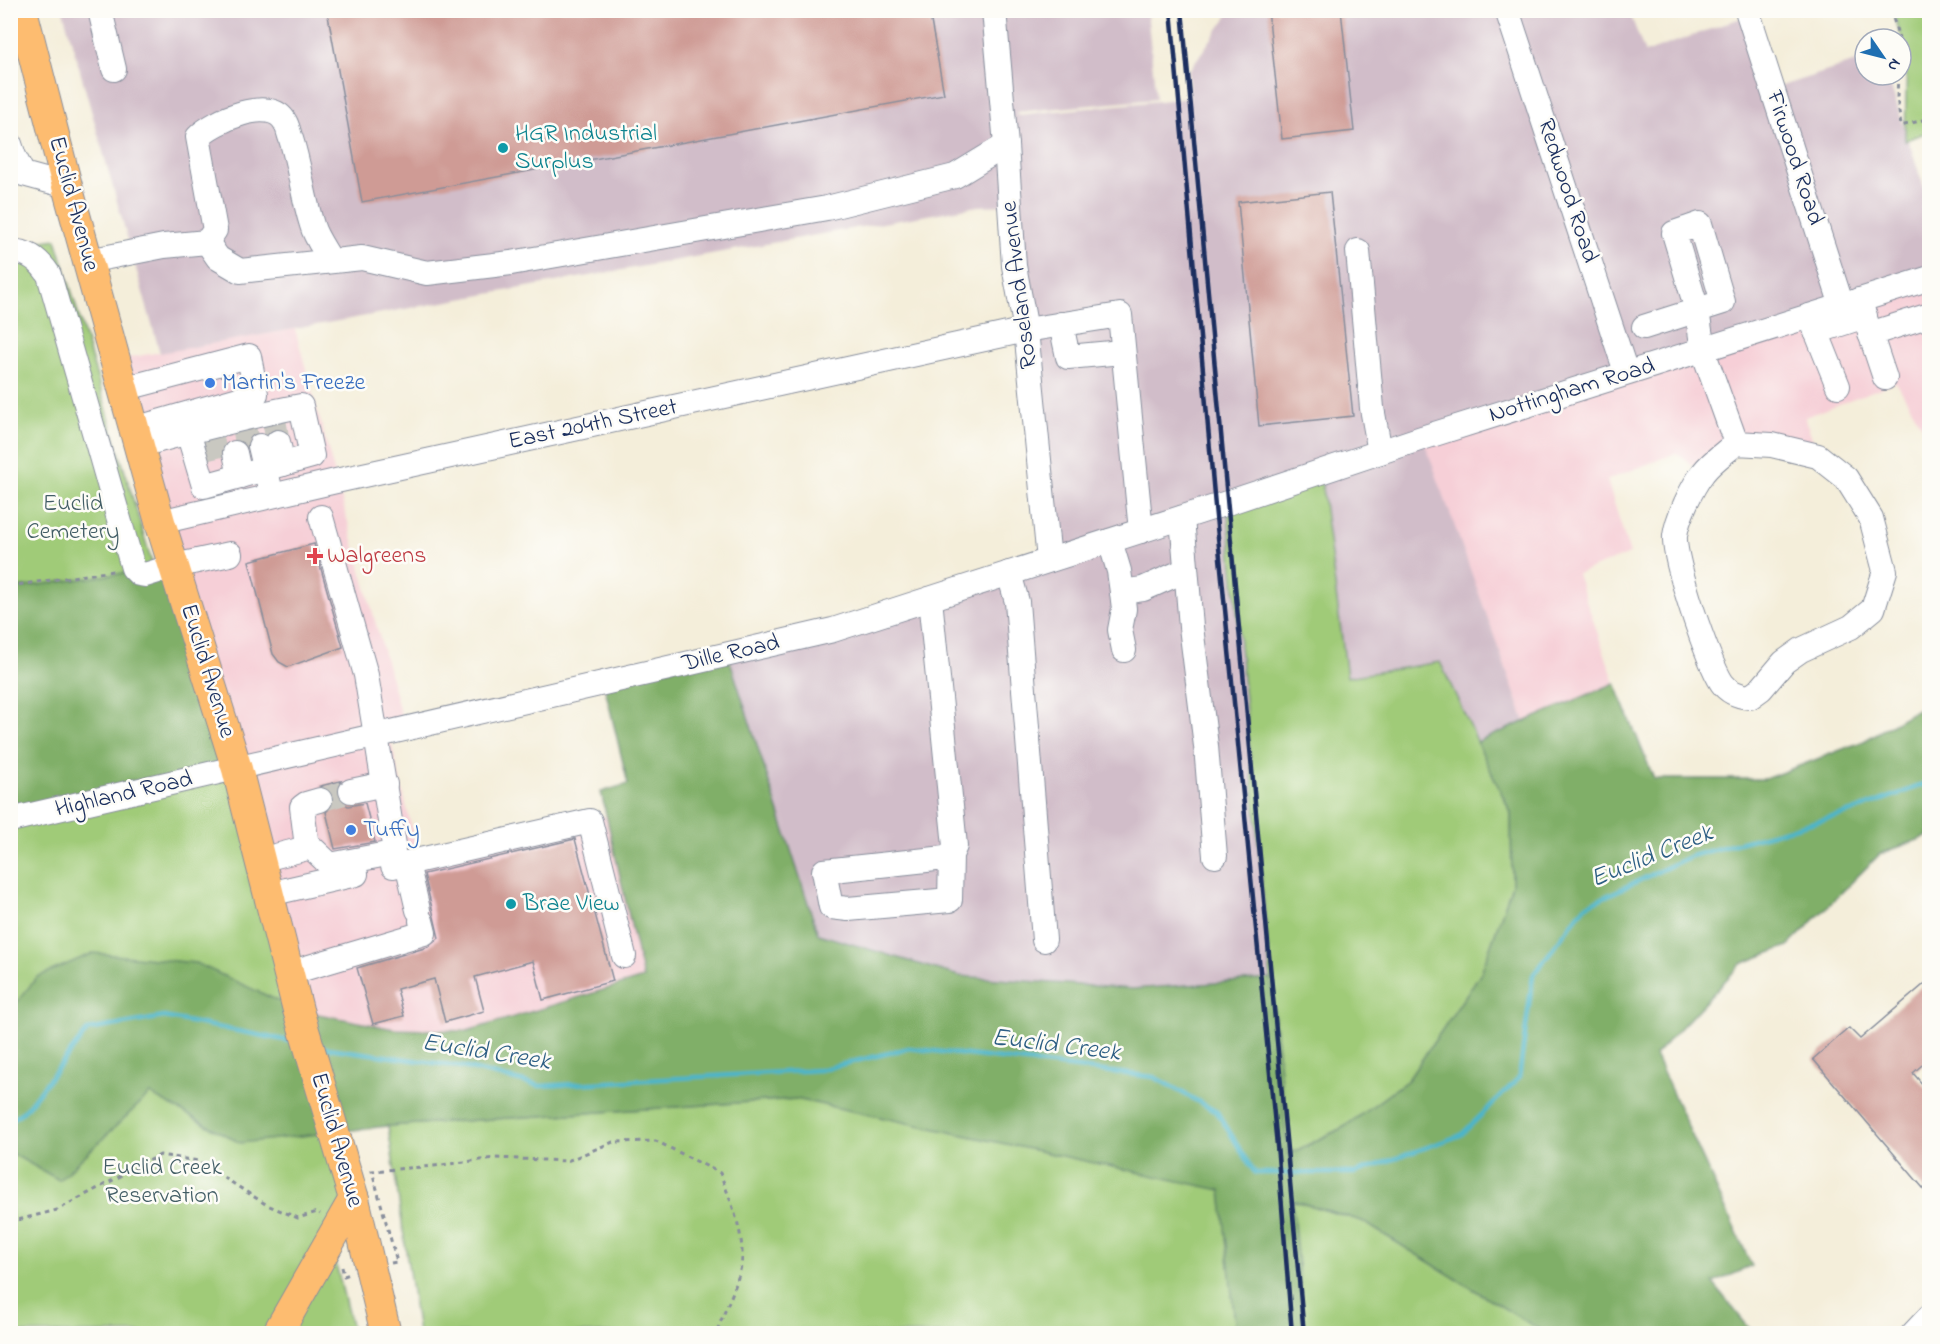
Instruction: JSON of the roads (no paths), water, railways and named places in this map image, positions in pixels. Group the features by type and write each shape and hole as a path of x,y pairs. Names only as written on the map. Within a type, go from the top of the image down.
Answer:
{"main road":[{"name":"Euclid Avenue","path":"22,10 67,186 160,522 237,770 298,1010 354,1199 386,1334"},
{"path":"277,1334 354,1199"}],"street":[{"path":"100,10 114,69"},
{"name":"Roseland Avenue","path":"994,10 1014,266 1026,330 1049,560"},
{"name":"Redwood Road","path":"1507,10 1626,372"},
{"name":"Firwood Road","path":"1747,10 1859,314 1885,378"},
{"path":"207,242 214,230 198,137 204,130 243,112 266,111 279,114 285,121 312,227 331,261"},
{"path":"10,144 23,174 67,186"},
{"path":"207,242 218,258 240,271 362,258 427,273 511,263 827,208 955,176 1006,145"},
{"path":"1674,233 1697,310 1703,351 1736,443"},
{"path":"88,261 164,246 207,242"},
{"path":"1358,251 1372,408 1380,452"},
{"path":"10,252 29,255 40,262 49,275 133,568 139,574 146,575 174,566 230,554"},
{"name":"Nottingham Road","path":"1215,506 1626,372 1859,314 1929,278"},
{"path":"1644,327 1697,310"},
{"path":"1859,314 1929,315"},
{"name":"East 204th Street","path":"160,522 272,495 1026,330 1120,315 1122,352"},
{"path":"1061,324 1068,357 1122,352 1141,531"},
{"path":"1813,324 1838,386"},
{"path":"123,388 249,356 256,394 250,439 226,507"},
{"path":"168,377 250,439 272,495"},
{"path":"137,437 250,439"},
{"path":"1736,443 1772,445 1818,456 1846,478 1870,518 1885,571 1873,609 1851,627 1801,650 1784,662 1761,689 1750,697 1739,695 1723,685 1709,657 1682,576 1675,537 1684,507 1703,473 1736,443"},
{"name":"Dille Road","path":"237,770 833,630 1215,506"},
{"path":"260,860 311,847 330,865 387,854 392,851 394,845 378,736 366,675 321,517"},
{"path":"1182,518 1215,856"},
{"path":"1110,540 1122,592 1124,609 1120,630 1124,650"},
{"path":"1122,592 1143,589 1186,570"},
{"path":"1009,573 1017,602 1044,940"},
{"path":"930,598 955,846 951,855 950,900 848,909 831,907 824,871 945,858 951,855"},
{"name":"Highland Road","path":"10,820 237,770"},
{"path":"351,791 385,783"},
{"path":"307,847 311,807"},
{"path":"269,894 590,820 624,956"},
{"path":"289,973 424,933 407,862"},
{"path":"1913,1334 1929,1316"}],"waterway":[{"name":"Euclid Creek","path":"321,1047 463,1067 540,1086 819,1070 909,1048 1154,1077 1217,1112 1255,1173 1355,1173 1461,1135 1519,1078 1533,975 1585,906 1691,856 1851,812 1930,782"},
{"name":"Euclid Creek","path":"10,1120 24,1111 88,1030 164,1017 295,1042"}],"tunnel":[{"path":"274,420 278,442"},
{"path":"244,426 248,449"},
{"path":"211,435 217,460"},
{"path":"320,800 351,791"}],"railway":[{"path":"1171,10 1215,506 1278,1156 1292,1334"},
{"path":"1182,10 1304,1334"}],"place":[{"name":"HGR Industrial Surplus","path":"503,148"},
{"name":"Martin's Freeze","path":"210,383"},
{"name":"Walgreens","path":"315,556"},
{"name":"Tuffy","path":"351,830"},
{"name":"Brae View","path":"511,904"}],"park label":[{"name":"Euclid Cemetery","path":"73,518"},
{"name":"Euclid Creek Reservation","path":"162,1182"}]}
